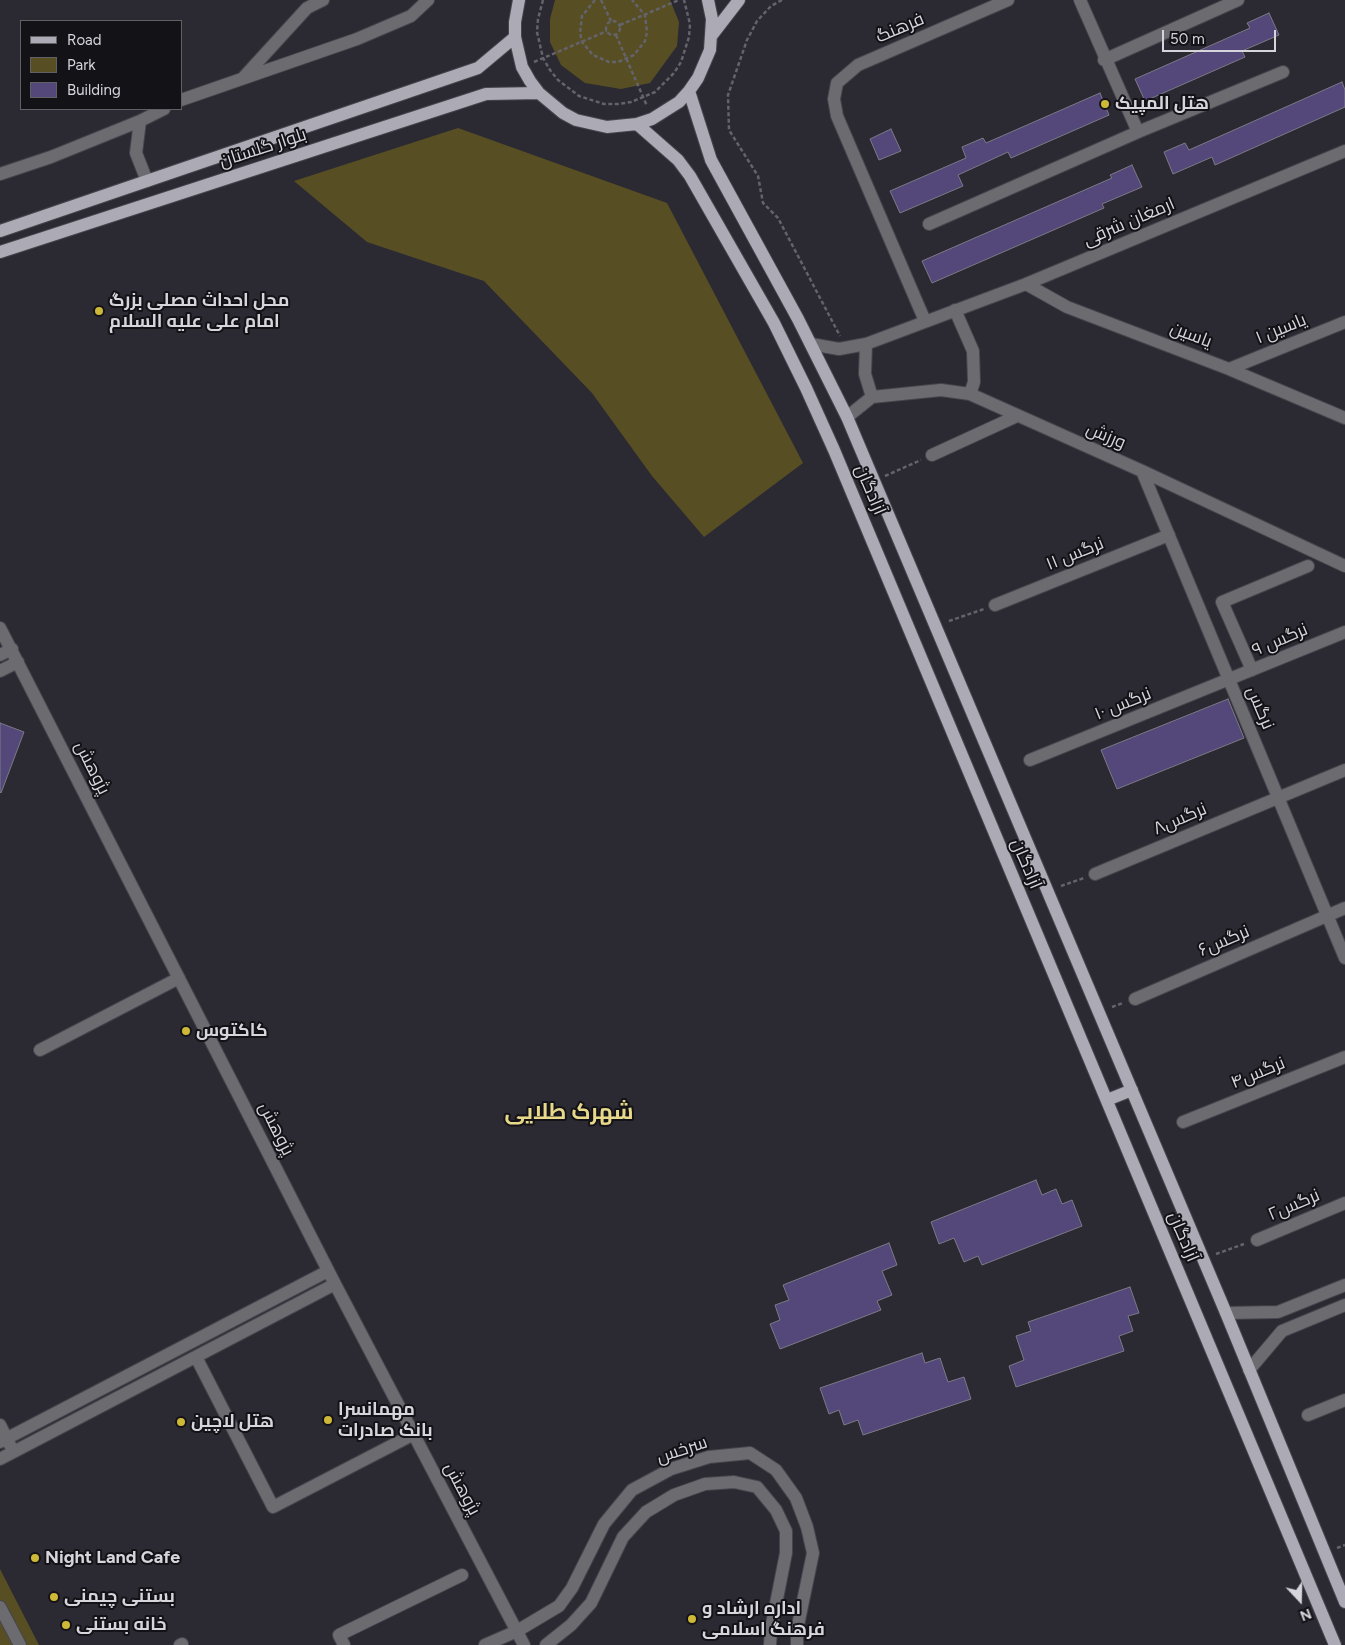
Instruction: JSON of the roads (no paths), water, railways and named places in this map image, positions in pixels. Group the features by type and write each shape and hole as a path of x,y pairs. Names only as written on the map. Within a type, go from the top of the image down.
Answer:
{"main road":[{"path":"519,0 515,22 515,37 522,67 539,93 550,104 576,120 607,127 638,124 652,119 679,102 689,91 705,64 712,35 708,0"},
{"path":"712,35 739,0"},
{"name":"بلوار گلستان","path":"0,231 478,68 515,37"},
{"name":"آزادگان","path":"689,91 711,160 811,344 847,417 1226,1313 1345,1602"},
{"name":"بلوار گلستان","path":"0,252 486,94 539,93"},
{"name":"آزادگان","path":"638,124 678,160 690,176 774,323 802,380 838,459 1335,1645"},
{"path":"1107,1100 1132,1090"}],"street":[{"path":"241,80 307,8 323,0"},
{"path":"182,100 310,57 411,16 428,0"},
{"name":"فرهنگ","path":"925,321 837,116 834,99 837,83 858,65 1008,0"},
{"path":"1080,0 1104,60 1138,132"},
{"path":"1104,60 1238,0"},
{"path":"929,224 1138,132 1283,72"},
{"path":"0,174 51,157 140,121 162,110"},
{"path":"140,121 136,153 148,181"},
{"name":"ارمغان شرقی","path":"811,344 839,349 866,344 1026,284 1345,151"},
{"name":"یاسین","path":"1026,284 1067,307 1230,369 1345,418"},
{"path":"955,310 973,350 974,382 970,394"},
{"name":"یاسین ۱","path":"1230,369 1345,322"},
{"path":"847,417 872,397 865,374 866,344"},
{"name":"ورزش","path":"872,397 941,390 970,394 1142,471 1345,566"},
{"path":"932,455 1016,416"},
{"name":"نرگس","path":"1142,471 1345,958"},
{"name":"نرگس ۱۱","path":"995,605 1169,535"},
{"path":"1252,670 1222,602 1308,566"},
{"name":"پژوهش","path":"0,628 328,1271 524,1645"},
{"name":"نرگس ۹","path":"1229,680 1345,632"},
{"path":"0,655 12,649"},
{"path":"0,671 18,662"},
{"name":"نرگس ۱۰","path":"1030,760 1229,680"},
{"name":"نرگس۸","path":"1095,874 1345,770"},
{"name":"نرگس۶","path":"1135,999 1345,908"},
{"path":"40,1050 179,978"},
{"name":"نرگس۴","path":"1183,1122 1345,1057"},
{"name":"نرگس۲","path":"1257,1240 1345,1203"},
{"path":"3,1440 328,1271"},
{"path":"0,1458 335,1284"},
{"path":"1226,1313 1278,1312 1345,1285"},
{"path":"1249,1370 1282,1330 1345,1305"},
{"path":"196,1357 273,1507 414,1434"},
{"path":"1308,1415 1345,1400"},
{"path":"0,1425 3,1440 13,1452"},
{"name":"سرخس","path":"485,1645 517,1630 559,1606 572,1588 604,1524 632,1490 670,1468 709,1456 750,1453 776,1470 796,1498 807,1527 813,1554 797,1630 797,1645"},
{"path":"546,1645 571,1625 591,1604 623,1537 646,1512 674,1494 705,1484 734,1482 756,1487 776,1510 786,1531 786,1553 771,1629 770,1645"},
{"path":"344,1645 339,1635 462,1575"},
{"path":"0,1607 20,1645"}],"place":[{"name":"هتل المپیک","path":"1105,104"},
{"name":"محل احداث مصلی بزرگ امام علی علیه السلام","path":"99,311"},
{"name":"کاکتوس","path":"186,1031"},
{"name":"مهمانسرا بانک صادرات","path":"328,1420"},
{"name":"هتل لاچین","path":"181,1422"},
{"name":"Night Land Cafe","path":"35,1558"},
{"name":"بستنی چیمنی","path":"54,1597"},
{"name":"اداره ارشاد و فرهنگ اسلامی","path":"692,1619"},
{"name":"خانه بستنی","path":"66,1625"}],"district":[{"name":"شهرک طلایی","path":"569,1113"}]}
